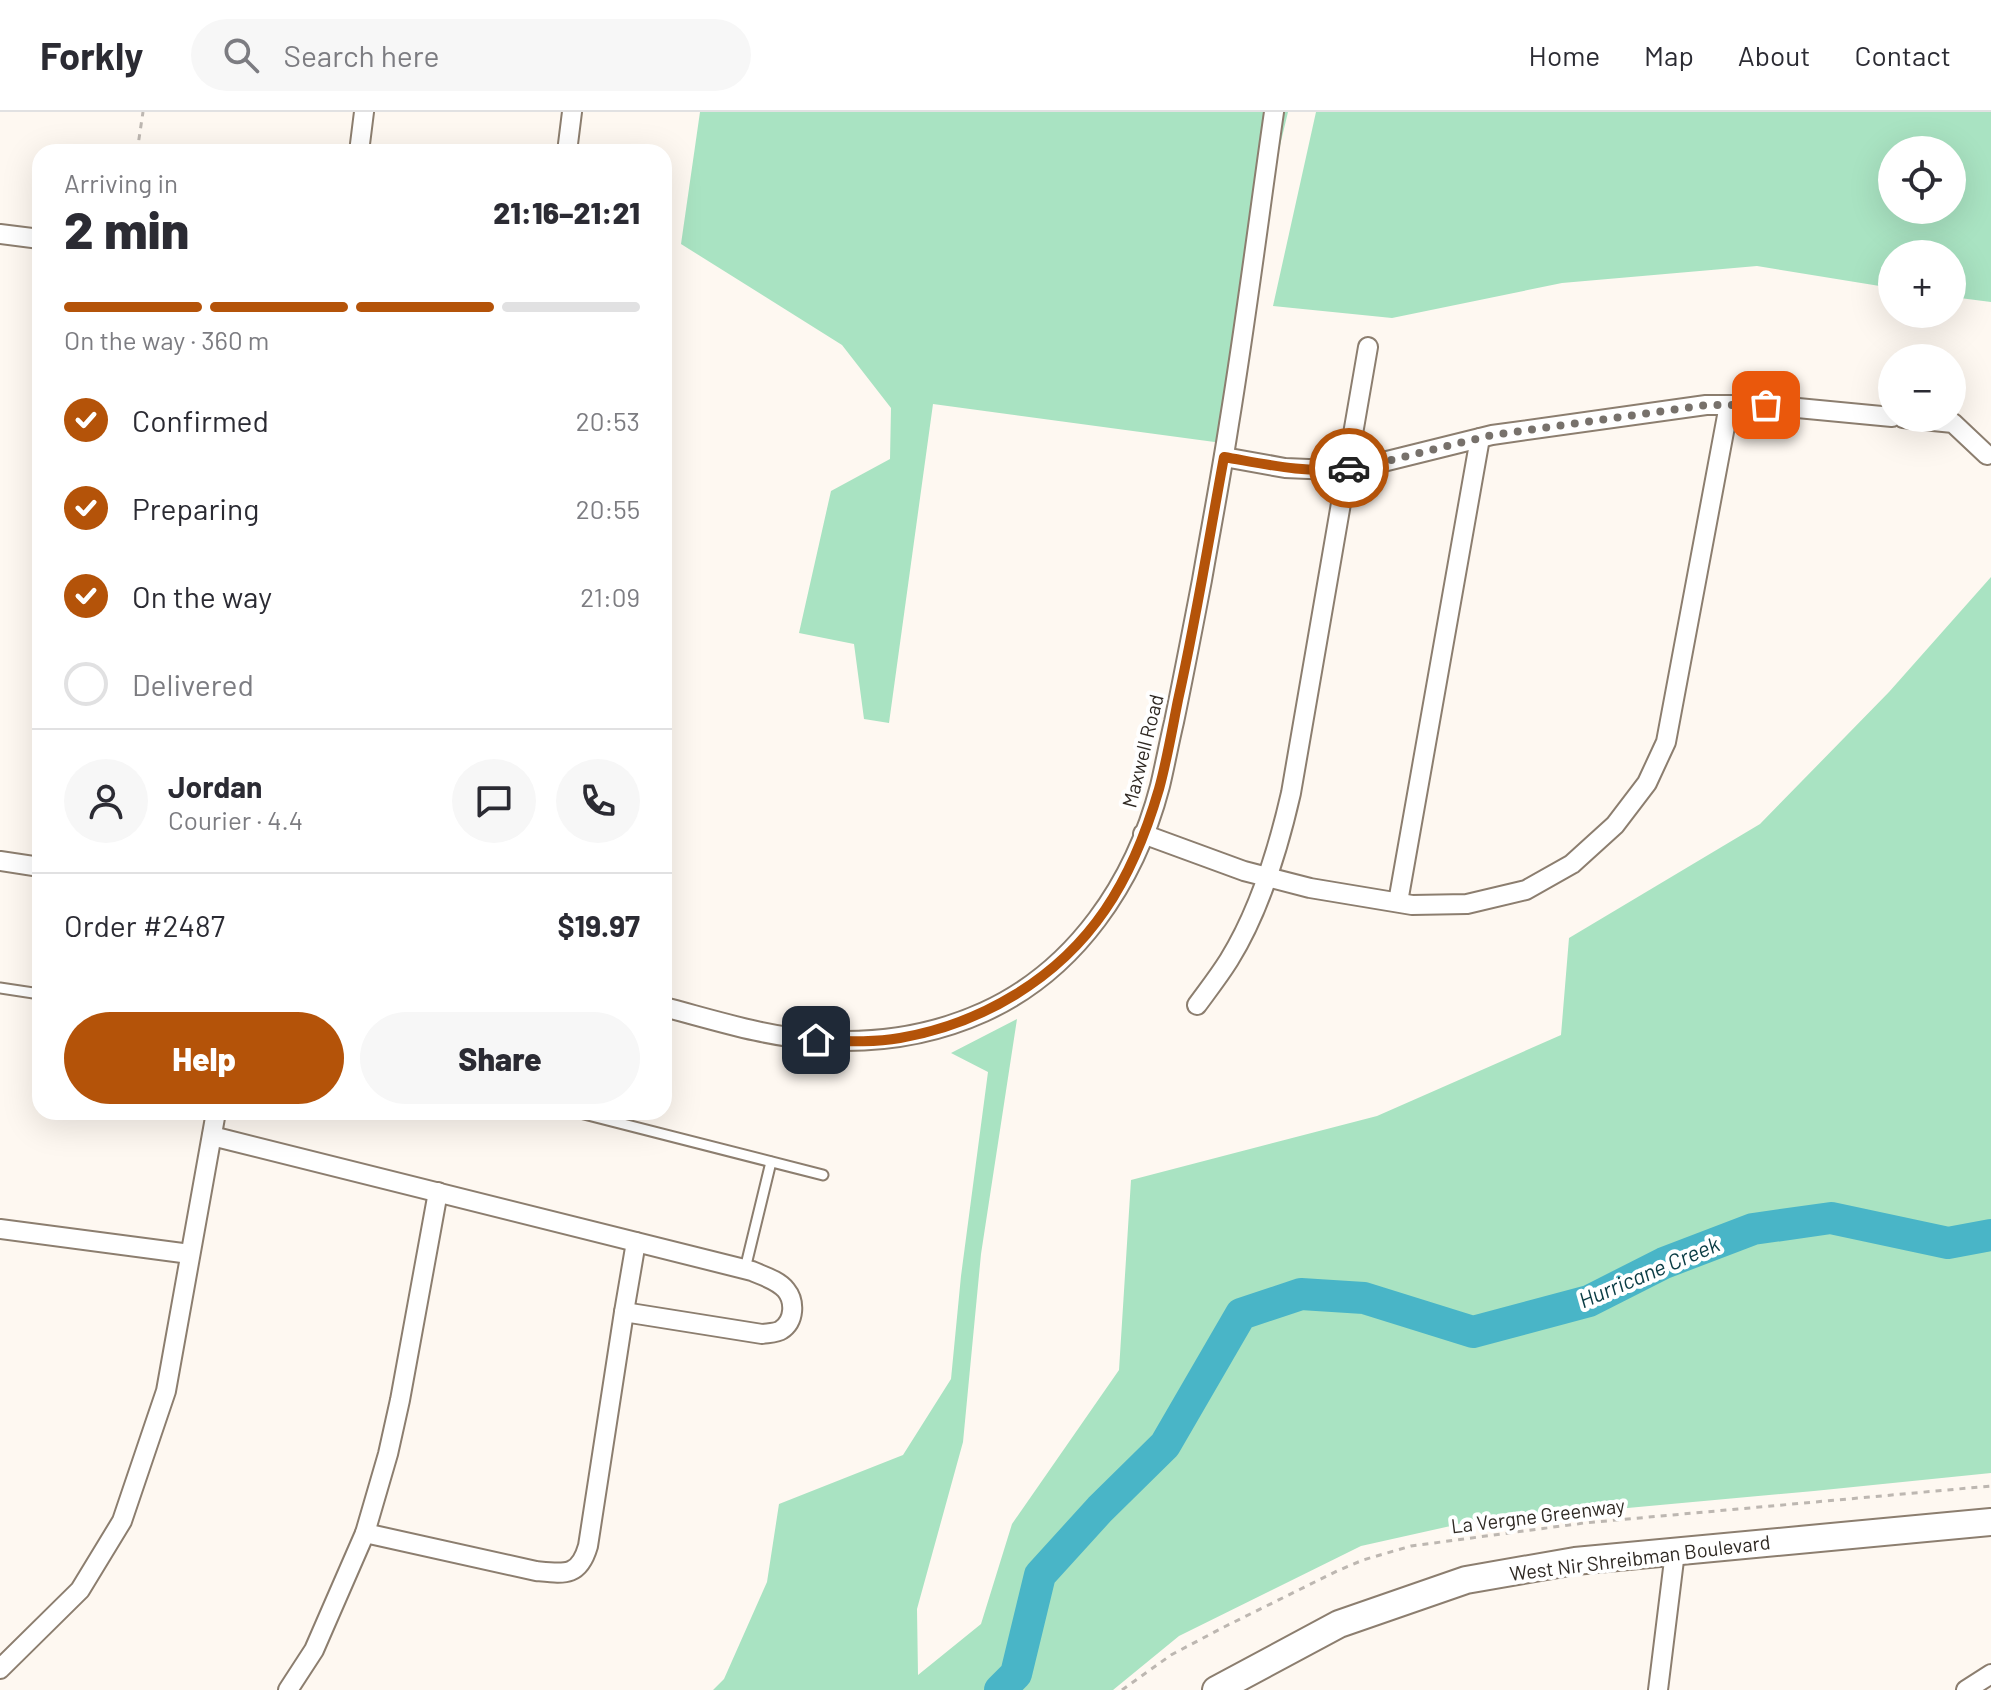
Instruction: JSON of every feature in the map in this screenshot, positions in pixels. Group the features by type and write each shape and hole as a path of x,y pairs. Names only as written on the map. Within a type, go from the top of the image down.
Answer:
{"main road":[{"name":"West Nir Shreibman Boulevard","path":"1216,1690 1339,1624 1466,1580 1575,1561 1991,1522"}],"street":[{"path":"360,144 364,112"},
{"path":"568,144 572,112"},
{"name":"Maxwell Road","path":"672,1009 774,1035 816,1040 858,1042 939,1030 1007,1001 1045,974 1083,939 1106,910 1127,871 1159,788 1188,653 1224,457 1274,112"},
{"path":"0,234 32,238"},
{"path":"1197,1005 1230,959 1251,917 1283,830 1368,347"},
{"path":"1143,834 1266,877 1310,888 1412,905 1467,904 1526,890 1572,864 1615,825 1647,783 1666,742 1729,405"},
{"path":"1224,457 1285,468 1332,470 1379,463 1480,438 1691,407 1766,405 1878,416"},
{"path":"1963,432 1987,455"},
{"path":"1398,902 1480,438"},
{"path":"0,861 32,866"},
{"path":"0,1669 80,1590 122,1521 166,1391 215,1120"},
{"path":"212,1136 745,1269 785,1288 792,1302 791,1318 781,1330 762,1334 624,1312"},
{"path":"288,1690 314,1650 365,1533 400,1400 438,1192"},
{"path":"0,1229 190,1254"},
{"path":"365,1533 536,1571 573,1571 583,1563 636,1242"},
{"path":"1658,1690 1675,1552"},
{"path":"1966,1690 1991,1674"}],"lane":[{"path":"0,988 32,993"},
{"path":"607,1120 823,1175"},
{"path":"745,1269 771,1162"}],"path":[{"path":"138,144 143,112"},
{"name":"La Vergne Greenway","path":"1122,1690 1171,1655 1224,1627 1337,1571 1411,1546 1584,1523 1991,1486"}],"green space":[{"path":"700,112 1288,112 1266,204 1222,443 933,404 889,723 864,719 854,644 799,633 831,491 890,459 891,408 842,345 681,244"},
{"path":"1316,112 1991,112 1991,302 1966,299 1966,240 1878,240 1878,286 1757,266 1562,283 1392,318 1273,306"},
{"path":"1991,577 1991,1473 1464,1523 1361,1546 1179,1636 1113,1690 713,1690 724,1679 767,1582 779,1504 903,1455 951,1379 988,1072 951,1053 1017,1019 981,1254 963,1442 917,1609 918,1675 981,1624 1012,1524 1119,1370 1131,1180 1377,1116 1561,1035 1569,938 1760,824 1889,692"}],"waterway":[{"name":"Hurricane Creek","path":"1000,1690 1016,1674 1040,1575 1100,1509 1165,1445 1241,1314 1301,1294 1364,1298 1473,1332 1589,1301 1664,1263 1753,1229 1831,1218 1948,1243 1991,1235"}],"way so far":[{"path":"1349,468 1492,435 1706,405 1766,405"}],"route":[{"path":"816,1040 858,1042 939,1030 1007,1001 1045,974 1083,939 1106,910 1127,871 1159,788 1188,653 1224,457 1285,468 1349,468"}]}
